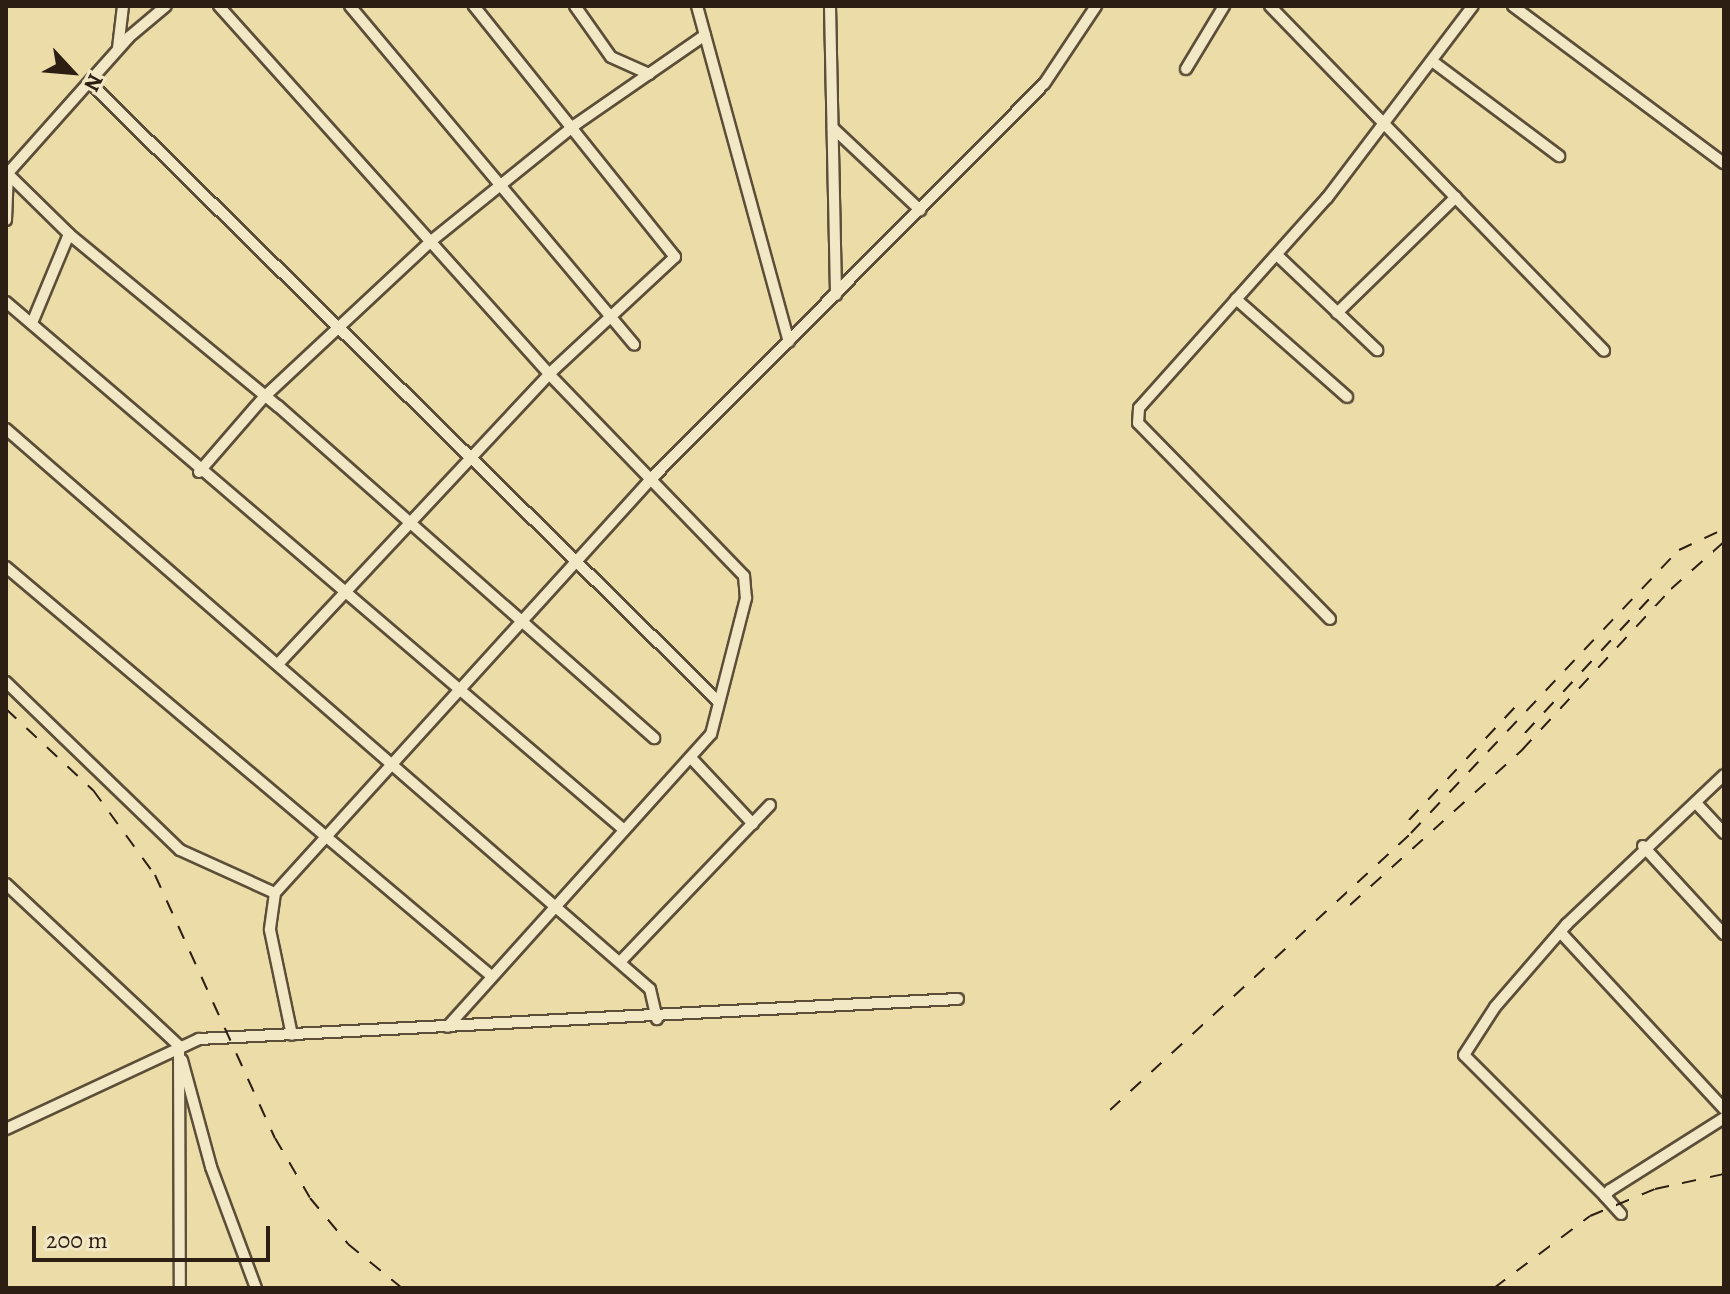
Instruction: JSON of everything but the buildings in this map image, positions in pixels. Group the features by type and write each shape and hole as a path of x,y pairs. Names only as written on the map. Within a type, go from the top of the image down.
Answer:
{"street":[{"path":"118,50 123,6"},
{"path":"6,220 7,173 118,50 166,6"},
{"path":"219,6 549,374 744,576 746,598 711,734 692,759 489,974 447,1027"},
{"path":"350,6 502,182 634,345"},
{"path":"279,663 549,374 675,257 575,125 474,6"},
{"path":"575,6 611,57 649,74"},
{"path":"697,6 789,342"},
{"path":"830,6 836,295"},
{"path":"292,1035 270,930 275,893 651,479 1044,84 1096,6"},
{"path":"1186,69 1224,6"},
{"path":"1270,6 1315,60 1384,123 1604,351"},
{"path":"1330,619 1138,423 1139,408 1278,256 1473,6"},
{"path":"1513,6 1724,163"},
{"path":"199,472 264,397 430,242 575,125 705,35"},
{"path":"1432,61 1559,156"},
{"path":"90,83 579,560 719,702"},
{"path":"833,128 920,210"},
{"path":"7,173 69,234 264,397 406,525 654,738"},
{"path":"1337,313 1456,197"},
{"path":"32,323 69,234"},
{"path":"1278,256 1377,350"},
{"path":"1236,299 1347,397"},
{"path":"6,302 199,472 346,589 623,829"},
{"path":"6,429 279,663 650,989 657,1019"},
{"path":"6,567 489,974"},
{"path":"6,682 180,850 275,893"},
{"path":"692,759 753,824"},
{"path":"1621,1214 1464,1055 1495,1007 1643,846 1696,803 1724,775"},
{"path":"1696,803 1724,833"},
{"path":"620,962 770,805"},
{"path":"1643,846 1724,934"},
{"path":"6,884 179,1046 211,1167 256,1288"},
{"path":"1563,935 1724,1109"},
{"path":"6,1129 199,1039 657,1019 958,999"},
{"path":"179,1046 180,1288"},
{"path":"1605,1196 1724,1118"}],"railway":[{"path":"1110,1110 1411,833 1679,550 1724,529"},
{"path":"1350,905 1522,750 1671,589 1724,542"},
{"path":"1525,733 1650,598"},
{"path":"1409,820 1516,706"},
{"path":"6,709 93,790 155,875 275,1138 310,1198 348,1244 402,1288"},
{"path":"1494,1288 1590,1216 1655,1189 1724,1174"}]}
